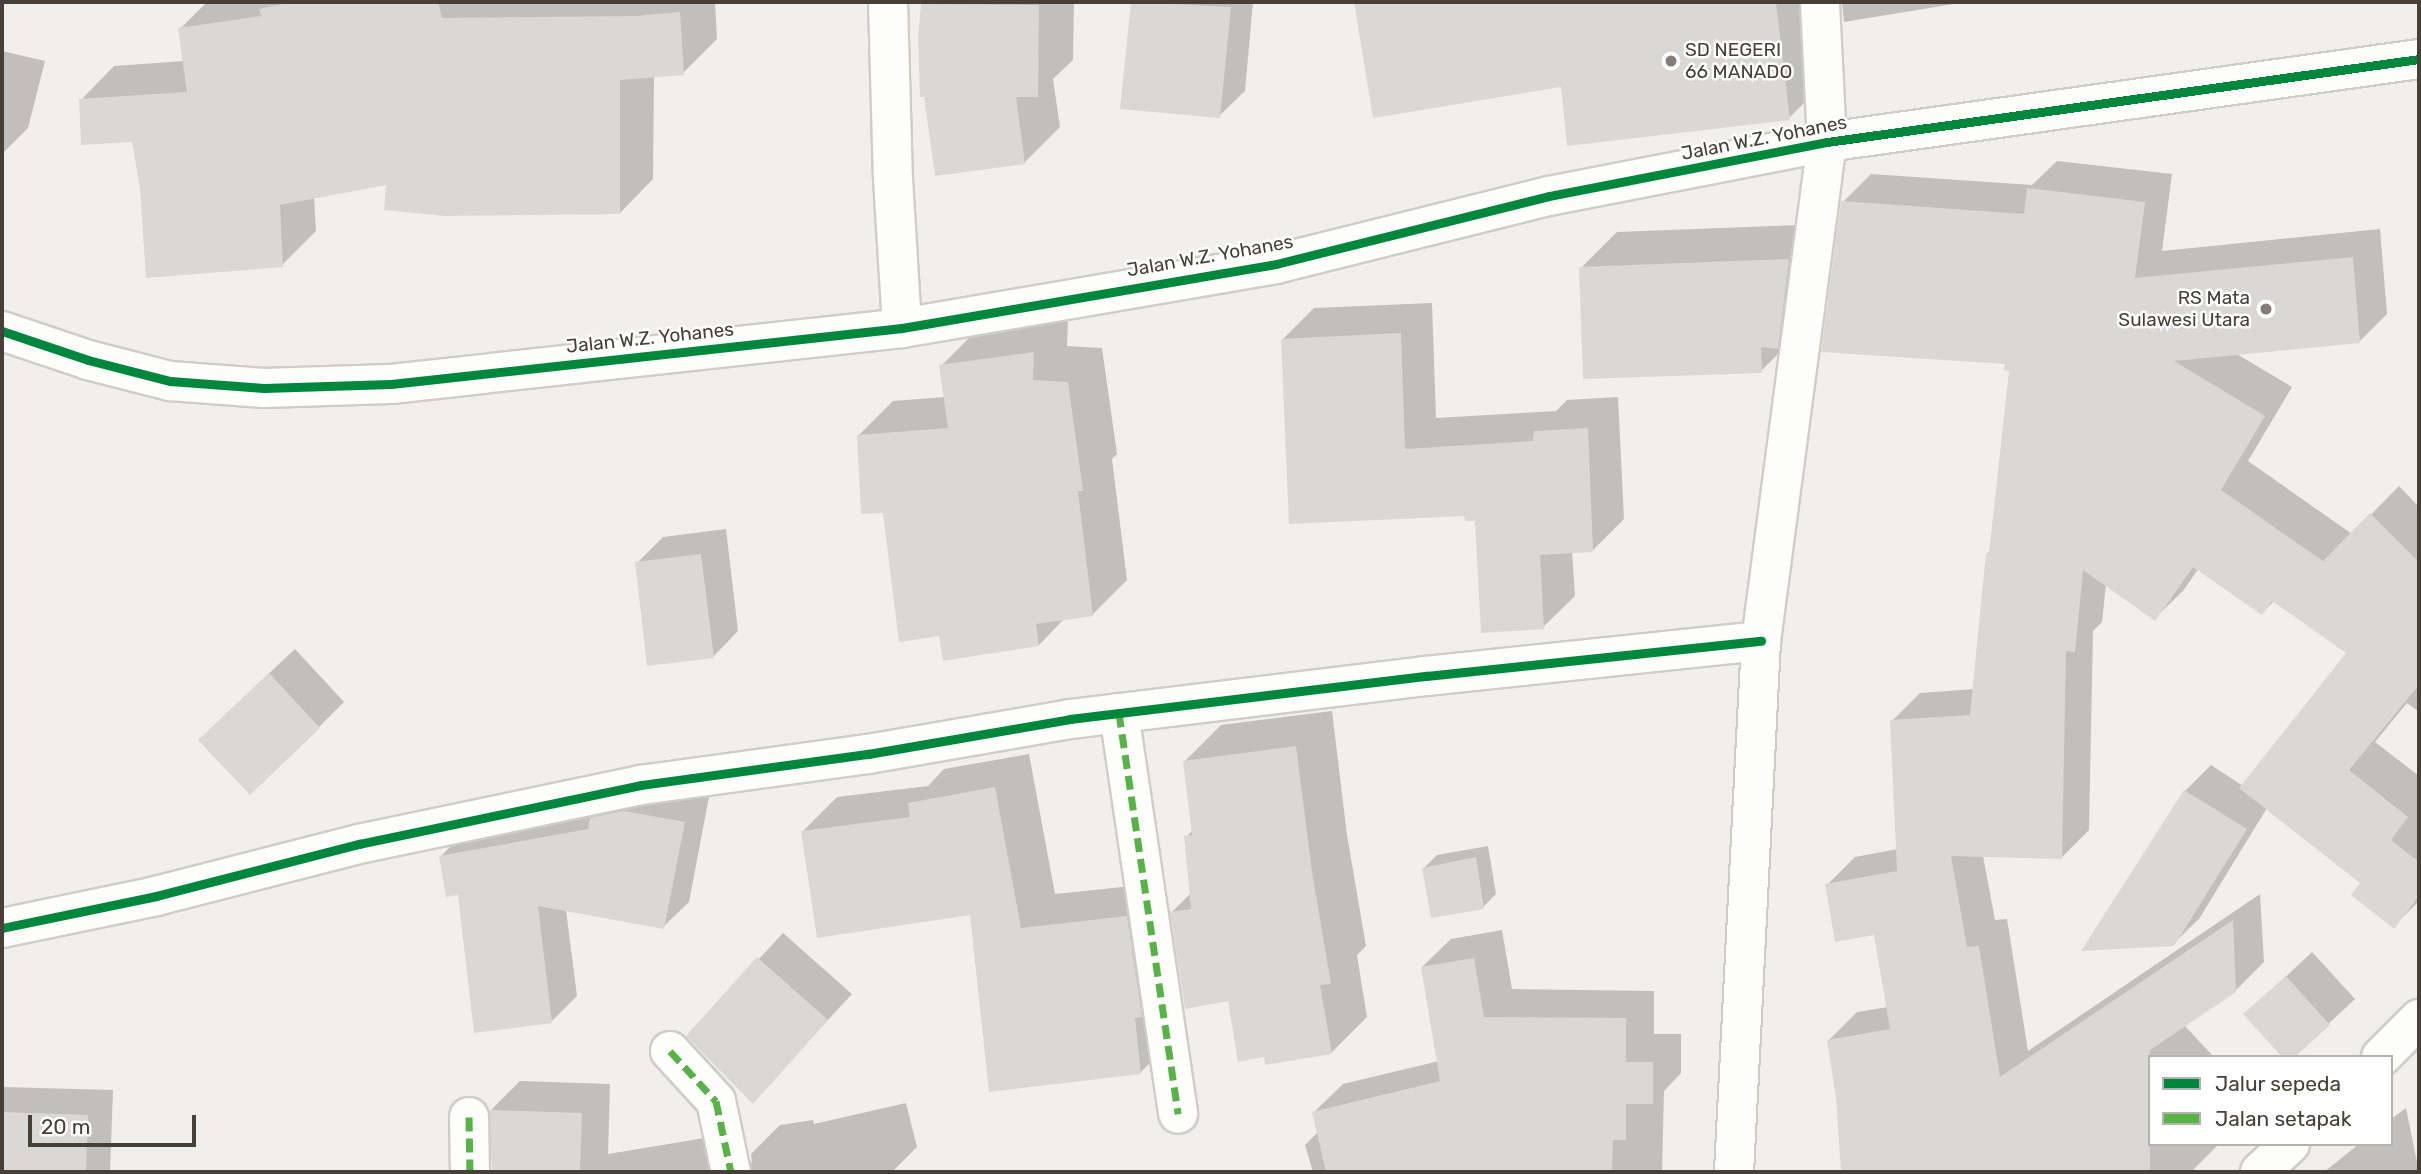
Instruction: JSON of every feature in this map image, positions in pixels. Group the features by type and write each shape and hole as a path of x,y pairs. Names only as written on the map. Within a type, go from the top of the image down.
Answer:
{"street":[{"path":"888,2 892,179 902,328"},
{"path":"1734,1172 1761,642 1826,142 1820,2"},
{"name":"Jalan W.Z. Yohanes","path":"2,331 88,360 170,381 264,388 391,384 902,328 1276,264 1549,196 1826,142 2419,60"},
{"path":"2,928 156,896 359,844 641,785 868,754 1119,713 1761,642"},
{"path":"1119,713 1178,1114"},
{"path":"2383,1055 2419,1019"},
{"path":"670,1051 716,1101 731,1172"},
{"path":"469,1117 470,1172"},
{"path":"2260,1172 2288,1146"}],"building":[{"path":"292,2 438,2 442,18 636,16 680,12 684,75 620,80 620,214 445,216 384,210 386,185 280,205 283,267 146,278 140,189 132,142 81,145 79,99 187,92 178,28 261,16 259,9"},
{"path":"1131,2 1231,7 1220,118 1120,109"},
{"name":"SD NEGERI 66 MANADO","path":"1354,2 1776,2 1790,120 1567,146 1561,87 1373,118"},
{"path":"921,4 1039,5 1038,97 1016,97 1025,164 935,176 924,97 920,97 918,38"},
{"path":"2027,188 2145,202 2135,278 2353,257 2360,343 2174,361 2265,416 2221,490 2323,561 2370,513 2419,562 2419,685 2349,770 2408,817 2391,840 2419,862 2419,896 2394,929 2351,895 2360,883 2239,788 2346,653 2272,601 2262,615 2193,567 2155,621 2083,570 2075,652 2066,651 2062,859 1951,856 1967,947 1979,946 2000,1077 2233,920 2236,992 2150,1050 2150,1172 1841,1172 1836,1098 1827,1040 1890,1029 1874,935 1835,942 1825,884 1897,871 1890,720 1970,715 1986,553 1989,553 2009,371 2004,370 2005,364 1821,352 1841,201 2024,214"},
{"path":"1789,259 1778,349 1761,347 1762,373 1583,379 1579,267"},
{"path":"1401,333 1405,449 1533,441 1534,431 1588,428 1593,552 1540,555 1544,629 1481,633 1475,521 1465,521 1464,516 1289,524 1281,339"},
{"path":"1034,352 1033,380 1068,382 1083,491 1078,491 1093,616 1036,624 1039,646 943,661 939,636 899,642 883,513 861,514 857,435 948,428 939,365"},
{"path":"701,554 714,658 647,666 635,562"},
{"path":"269,673 320,728 250,795 198,740"},
{"path":"1296,746 1312,872 1331,984 1320,985 1332,1054 1265,1065 1264,1057 1238,1062 1228,1001 1185,1009 1170,912 1191,909 1184,836 1192,835 1183,761"},
{"path":"995,787 1021,928 1127,916 1142,1017 1135,1018 1141,1074 989,1092 970,915 817,938 801,831 910,817 908,803"},
{"path":"2184,790 2247,829 2174,946 2081,951"},
{"path":"624,811 685,822 664,929 538,906 552,1023 474,1033 458,895 446,897 439,856 588,829 590,818"},
{"path":"1476,857 1484,909 1431,918 1422,868"},
{"path":"757,957 828,1020 753,1104 686,1036"},
{"path":"1474,958 1484,1017 1626,1018 1626,1062 1653,1062 1653,1104 1626,1104 1626,1140 1613,1140 1612,1172 1326,1172 1312,1112 1440,1081 1421,967"},
{"path":"2286,976 2330,1025 2297,1055 2280,1055 2243,1014"},
{"path":"489,1110 582,1113 580,1172 492,1172"},
{"path":"2,1112 88,1115 86,1172 2,1172"}],"marked path":[{"path":"1119,713 1178,1114"},
{"path":"670,1051 716,1101 731,1172"},
{"path":"469,1117 470,1172"}],"cycle path":[{"path":"2,331 88,360 170,381 264,388 391,384 902,328 1276,264 1549,196 1827,142 2419,59"},
{"path":"2,928 156,896 359,844 641,785 868,754 1070,719 1426,676 1761,641"}],"place":[{"name":"SD NEGERI 66 MANADO","path":"1671,61"},
{"name":"RS Mata Sulawesi Utara","path":"2266,309"}]}
